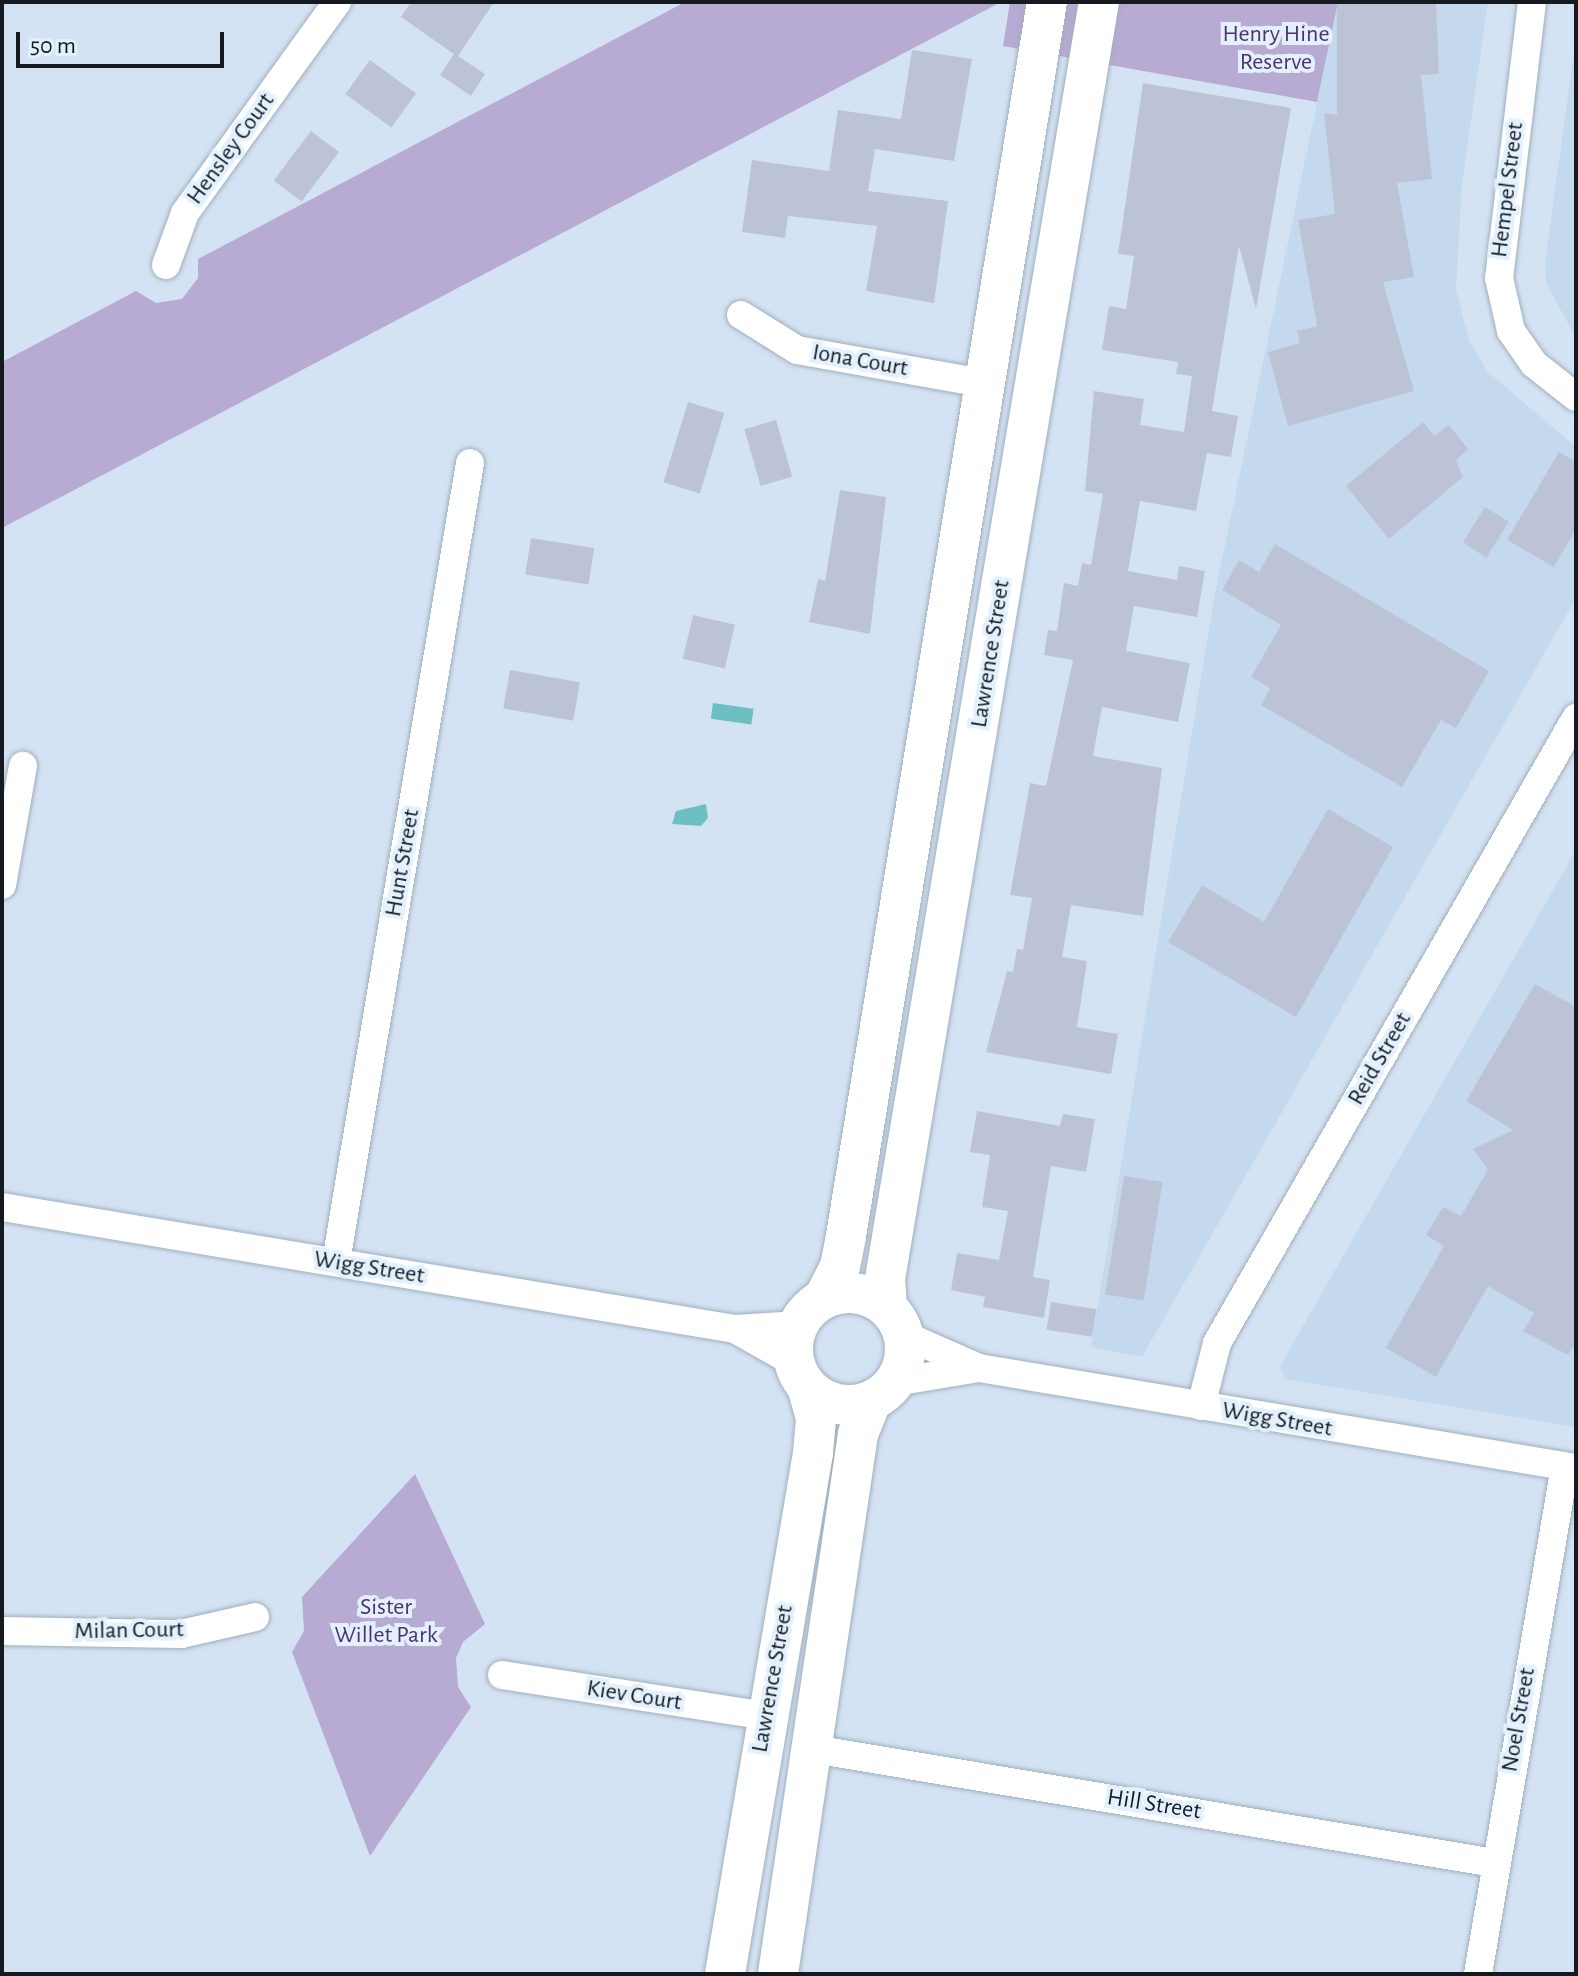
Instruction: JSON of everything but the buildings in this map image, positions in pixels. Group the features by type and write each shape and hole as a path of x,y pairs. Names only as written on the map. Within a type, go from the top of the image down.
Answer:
{"street":[{"name":"Hensley Court","path":"166,265 185,213 337,2"},
{"name":"Lawrence Street","path":"725,1974 766,1716 813,1453 816,1418 806,1343 840,1267 987,384 1047,2"},
{"name":"Lawrence Street","path":"896,1321 885,1279 1099,2"},
{"name":"Hempel Street","path":"1532,2 1499,278 1511,331 1534,364 1576,397"},
{"name":"Iona Court","path":"741,315 797,350 987,384"},
{"path":"987,384 1034,391"},
{"name":"Hunt Street","path":"336,1262 470,463"},
{"name":"Reid Street","path":"1201,1406 1217,1343 1576,718"},
{"path":"2,885 23,766"},
{"path":"910,847 958,854"},
{"name":"Wigg Street","path":"2,1207 806,1343"},
{"path":"857,1293 896,1321 903,1368 883,1392 837,1404 806,1343 857,1293"},
{"name":"Wigg Street","path":"896,1321 979,1368 1570,1467"},
{"name":"Wigg Street","path":"735,1329 806,1343"},
{"name":"Wigg Street","path":"883,1392 979,1368"},
{"name":"Lawrence Street","path":"778,1974 858,1434 883,1392"},
{"name":"Noel Street","path":"1478,1974 1494,1863 1570,1467"},
{"name":"Milan Court","path":"2,1631 181,1634 255,1617"},
{"name":"Kiev Court","path":"502,1675 766,1716"},
{"name":"Hill Street","path":"813,1749 1494,1863"}],"shaded area":[{"path":"1338,2 1488,2 1462,184 1456,290 1469,341 1488,372 1576,447 1576,598 1142,1357 1091,1347 1214,598"},
{"path":"1576,38 1576,338 1546,283 1545,262"},
{"path":"713,703 754,709 751,725 711,719"},
{"path":"706,804 708,818 701,826 672,824 676,811"},
{"path":"1576,850 1576,1427 1285,1379 1280,1366"}],"green space":[{"path":"685,2 1001,2 2,528 2,362 136,291 156,303 182,299 198,278 198,259"},
{"name":"Henry Hine Reserve","path":"1010,2 1338,2 1317,102 1003,46"},
{"name":"Sister Willet Park","path":"415,1474 485,1624 463,1642 456,1658 458,1687 471,1707 370,1856 292,1652 304,1631 302,1597"}]}
